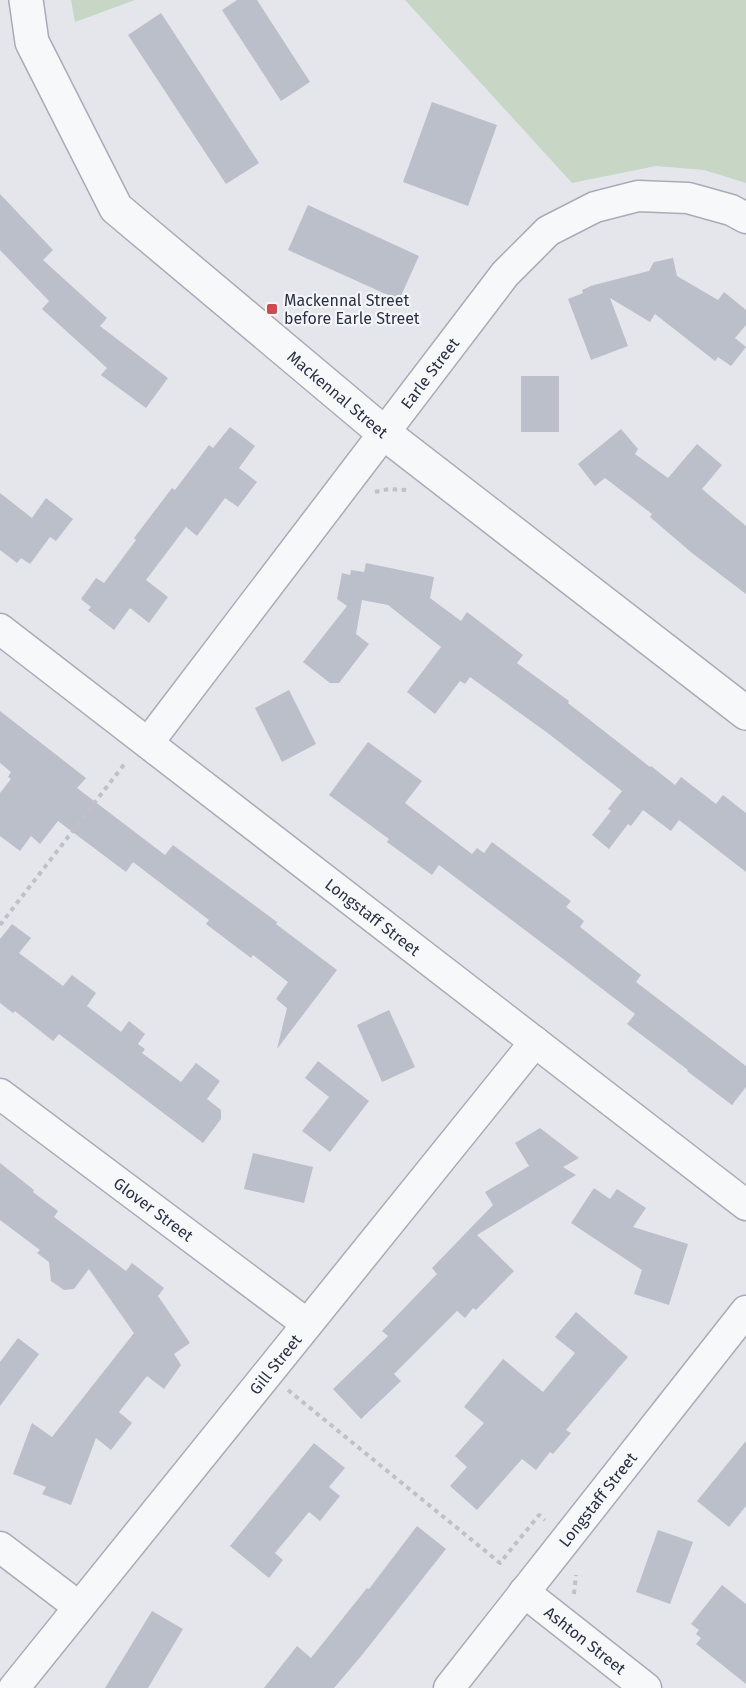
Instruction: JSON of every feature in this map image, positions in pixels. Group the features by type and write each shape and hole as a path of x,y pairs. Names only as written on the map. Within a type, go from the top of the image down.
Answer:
{"street":[{"name":"Mackennal Street","path":"26,0 32,42 116,208 384,433 746,713"},
{"name":"Earle Street","path":"137,752 505,274 548,231 595,207 638,196 688,198 731,210 746,218"},
{"name":"Longstaff Street","path":"0,629 137,752 535,1042 746,1205"},
{"name":"Gill Street","path":"14,1688 535,1042"},
{"name":"Glover Street","path":"0,1094 307,1324"},
{"name":"Longstaff Street","path":"449,1688 746,1311"},
{"path":"0,1547 79,1607"},
{"name":"Ashton Street","path":"524,1592 646,1688"}],"path":[{"path":"0,925 137,752"},
{"path":"268,1373 500,1563 539,1515 586,1557 577,1571 573,1597"}],"green space":[{"path":"71,0 135,0 75,22"},
{"path":"405,0 746,0 746,183 704,170 656,166 572,183"}],"building":[{"path":"237,0 257,0 310,82 281,101 222,10"},
{"path":"161,13 259,163 226,184 128,35"},
{"path":"432,102 497,125 468,206 403,182"},
{"path":"0,194 53,250 43,260 107,318 100,326 168,378 146,408 101,375 107,368 42,309 49,301 0,250"},
{"path":"308,205 419,256 399,300 288,250"},
{"path":"673,258 677,276 718,300 724,292 746,310 746,325 735,338 746,347 731,366 718,357 715,361 655,314 650,322 610,298 628,346 591,360 568,299 583,293 582,290 590,286 649,271 654,262"},
{"path":"521,376 559,376 559,432 521,432"},
{"path":"230,427 255,446 239,468 257,482 238,507 225,498 197,536 186,527 146,580 168,597 149,623 130,608 114,630 88,610 91,607 81,599 96,578 104,583 172,488 175,490 209,445 213,448"},
{"path":"621,429 638,449 635,454 668,478 697,444 722,465 702,489 746,526 746,594 692,553 650,517 652,514 605,478 595,486 578,464"},
{"path":"0,493 32,518 46,498 73,519 56,541 50,537 30,564 21,558 17,563 0,550"},
{"path":"366,563 434,577 430,598 461,621 467,612 523,655 517,663 569,701 568,703 650,767 675,785 681,777 716,804 723,795 746,813 746,872 679,820 671,831 643,810 631,826 628,824 609,849 592,835 611,811 608,809 622,791 549,734 470,677 465,684 460,681 435,714 407,692 441,647 388,605 362,600 356,634 369,644 339,683 330,683 303,662 347,606 337,599 342,573 350,575 351,570 364,572"},
{"path":"289,690 316,744 282,762 255,708"},
{"path":"0,711 86,778 77,788 165,855 173,845 277,922 276,924 337,970 277,1049 287,1008 276,999 288,982 253,955 251,958 206,924 209,920 133,862 126,872 58,821 40,844 31,836 20,851 0,836 0,793 11,779 8,777 11,772 0,763"},
{"path":"368,742 422,781 405,803 472,854 477,848 484,853 492,842 571,901 566,907 584,921 580,927 641,975 636,982 746,1066 746,1087 732,1105 627,1024 635,1014 439,865 432,875 387,842 389,839 329,795"},
{"path":"12,924 31,938 19,953 63,986 72,975 96,993 87,1006 121,1032 129,1021 145,1034 138,1044 145,1049 142,1053 181,1082 196,1063 220,1081 207,1099 221,1110 221,1119 203,1143 59,1034 53,1041 15,1011 13,1013 0,1003 0,939"},
{"path":"389,1010 415,1067 382,1082 357,1025"},
{"path":"318,1061 369,1101 330,1152 302,1131 329,1097 305,1078"},
{"path":"540,1128 579,1158 563,1167 576,1175 477,1235 514,1271 476,1310 473,1308 465,1318 457,1311 394,1374 401,1381 361,1419 333,1389 388,1336 382,1331 437,1274 432,1268 493,1205 485,1192 529,1166 515,1143"},
{"path":"253,1153 313,1167 304,1203 244,1189"},
{"path":"0,1163 58,1211 54,1217 126,1271 132,1263 164,1288 158,1296 190,1343 174,1354 181,1365 164,1389 147,1376 119,1412 132,1423 111,1450 96,1438 71,1505 42,1494 46,1487 13,1474 32,1423 52,1437 134,1333 89,1269 74,1289 64,1290 51,1281 49,1262 37,1253 40,1250 0,1220"},
{"path":"594,1188 610,1199 617,1189 646,1208 633,1227 688,1244 669,1305 634,1294 642,1270 571,1223"},
{"path":"576,1312 628,1357 566,1430 571,1433 553,1454 550,1452 536,1470 522,1459 477,1510 450,1486 467,1467 455,1456 484,1423 464,1407 503,1359 543,1392 575,1353 555,1337"},
{"path":"18,1338 39,1354 0,1406 0,1362"},
{"path":"746,1441 746,1506 729,1527 697,1501"},
{"path":"314,1443 345,1468 329,1487 340,1496 320,1521 309,1512 275,1553 283,1560 269,1578 230,1546"},
{"path":"417,1526 446,1549 334,1688 264,1688 297,1646 311,1658 367,1588 369,1589"},
{"path":"658,1530 693,1542 670,1604 636,1592"},
{"path":"722,1585 746,1604 746,1684 696,1644 701,1638 696,1634 699,1630 691,1624"},
{"path":"152,1611 183,1629 148,1688 105,1688"}],"place":[{"name":"Mackennal Street before Earle Street","path":"272,309"}]}
